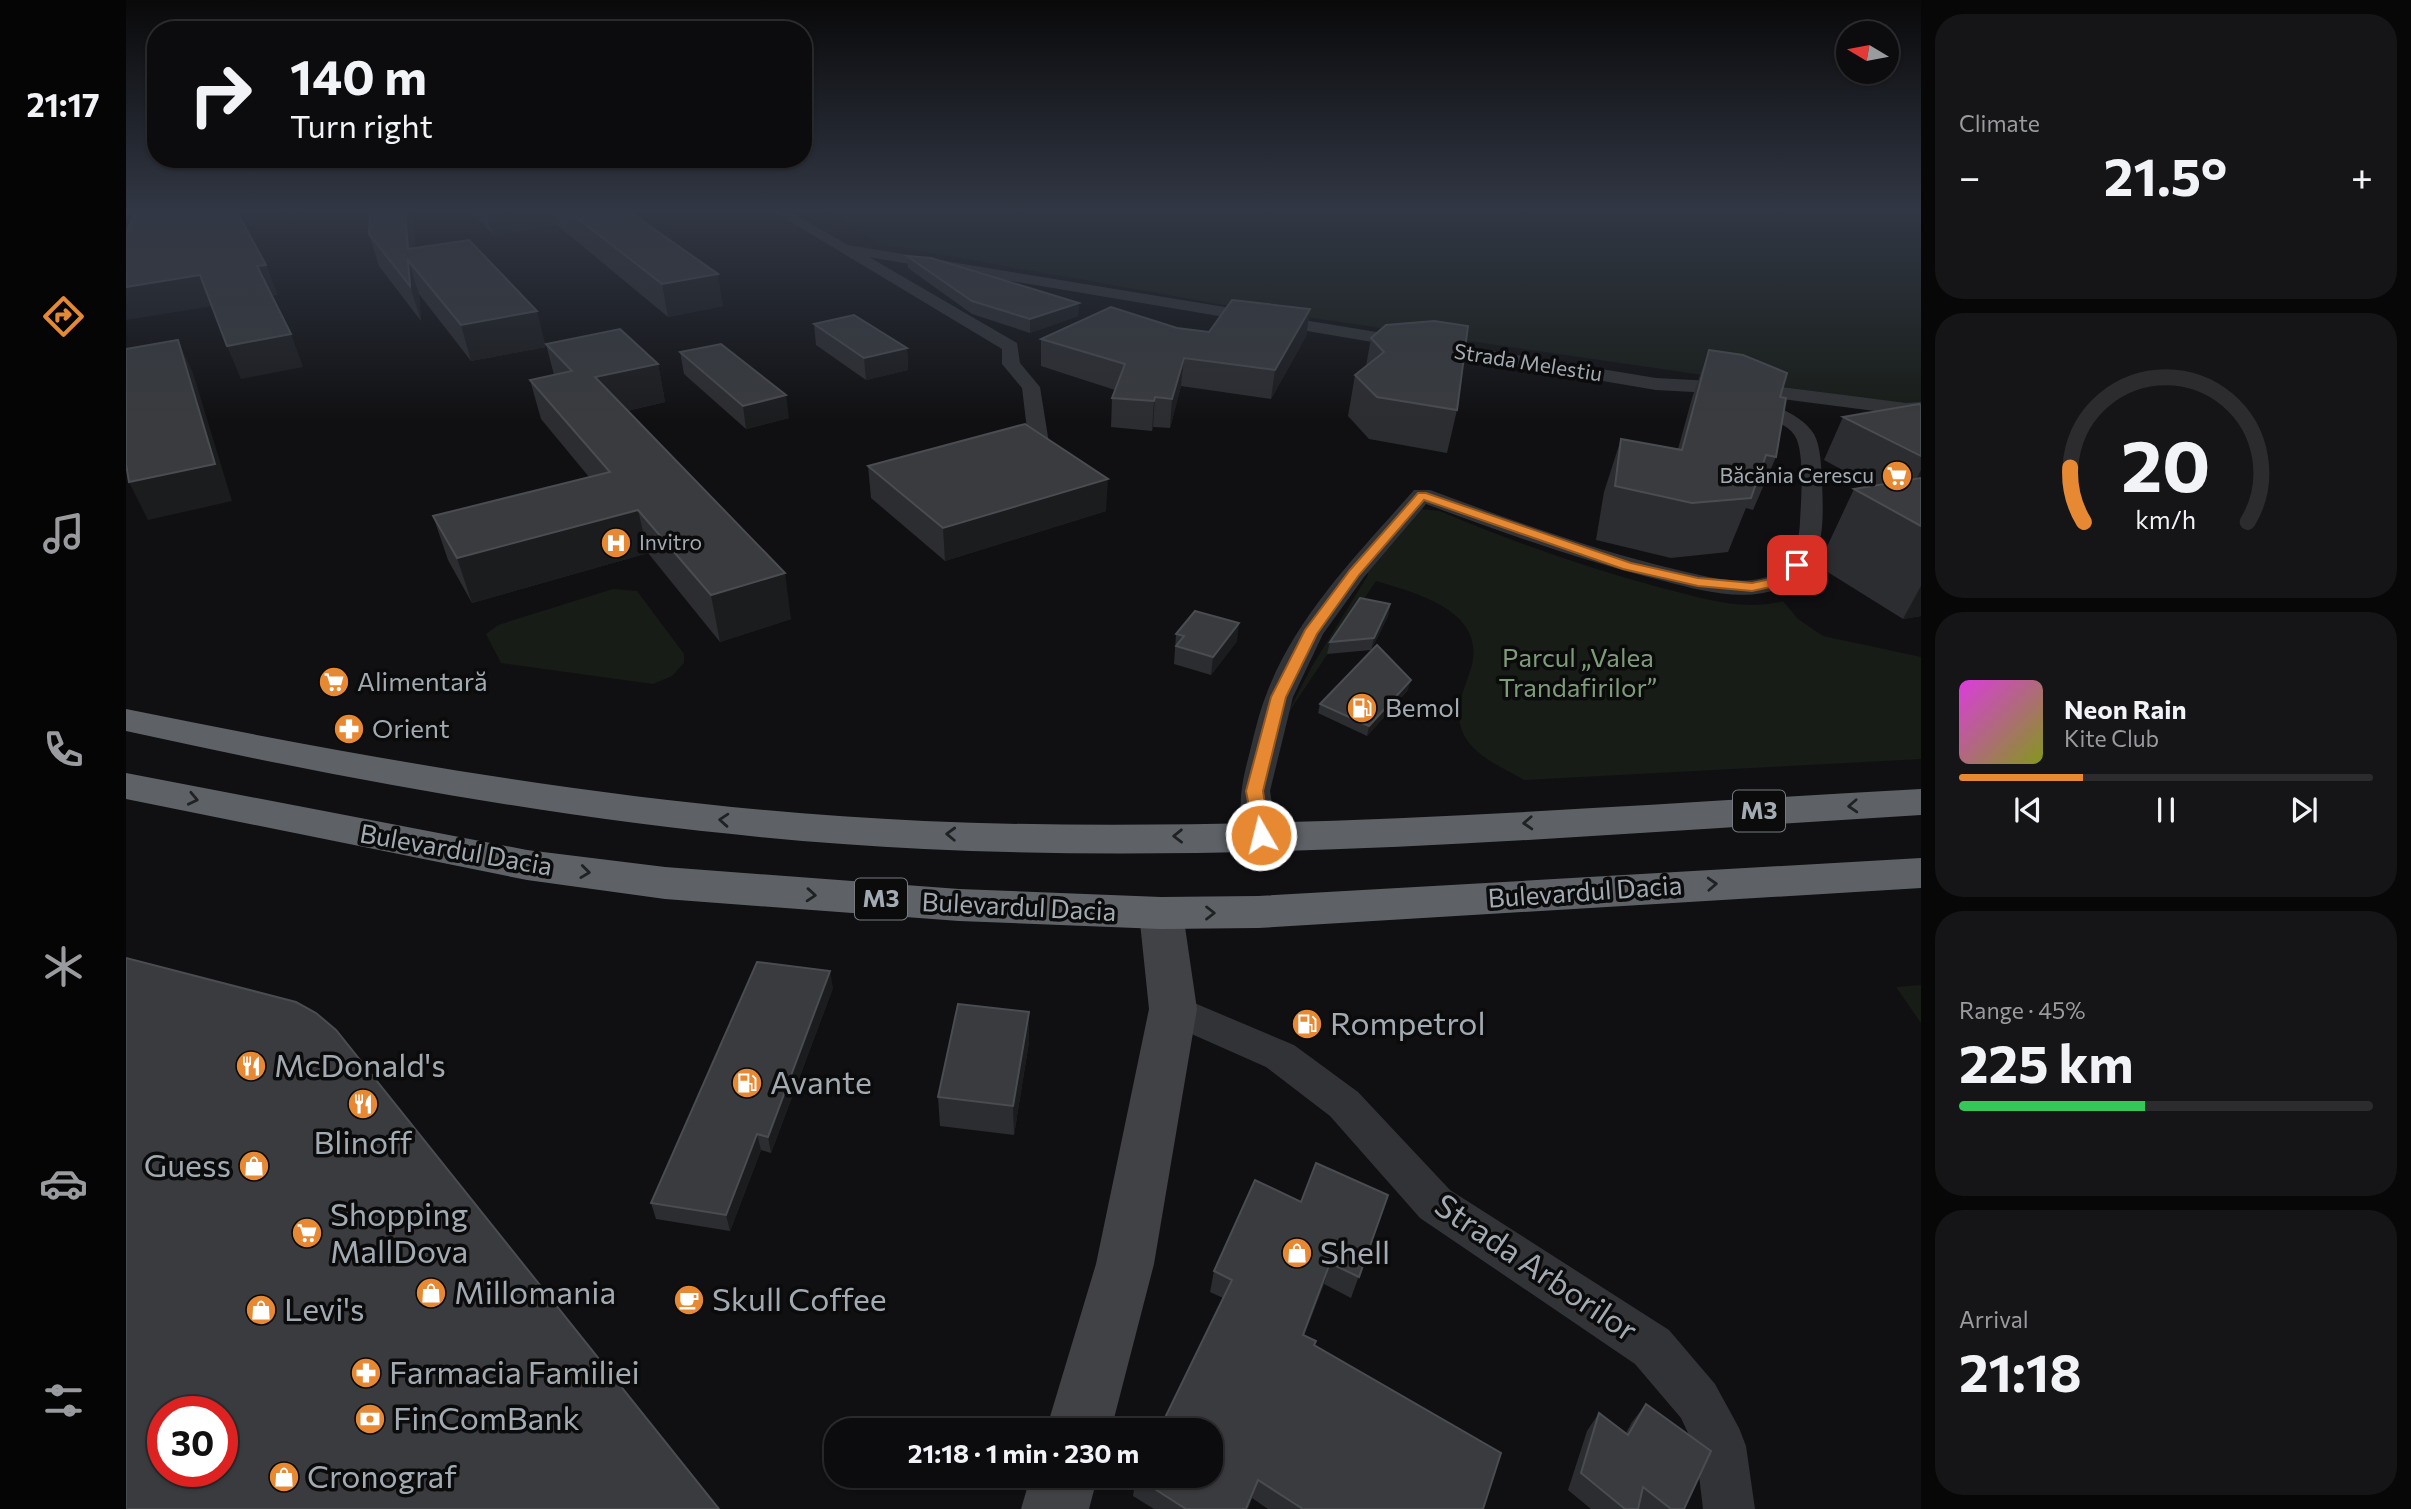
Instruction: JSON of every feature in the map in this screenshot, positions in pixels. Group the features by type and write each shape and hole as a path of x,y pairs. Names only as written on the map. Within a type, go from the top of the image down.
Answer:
{"highway":[{"name":"M3","path":"126,720 331,763 465,787 584,805 706,819 853,830 1040,838 1261,835 1921,802"},
{"name":"Bulevardul Dacia","path":"126,786 527,865 665,883 959,905 1161,913 1258,912 1921,873"}],"street":[{"name":"Strada Melestiu","path":"899,280 1011,347 1011,365 1031,387 1039,446 1079,472"},
{"name":"Strada Melestiu","path":"1035,280 1656,384 1750,390 1906,409 1921,408"},
{"path":"1261,835 1255,791 1279,697 1310,633 1355,572 1422,495 1627,566 1698,582 1752,587 1785,580 1809,549 1811,460 1806,437 1795,426 1760,408 1656,384"},
{"path":"1081,1418 1125,1264 1173,1009 1161,913"},
{"name":"Strada Arborilor","path":"1173,1009 1280,1056 1344,1104 1435,1204 1651,1347 1698,1401 1721,1446 1729,1509"},
{"path":"1055,1509 1061,1488"}],"green space":[{"path":"1086,280 1921,280 1921,440 1848,416 1865,411 1919,416 1915,406 1230,306"},
{"name":"Parcul „Valea Trandafirilor”","path":"1420,509 1440,511 1578,563 1692,596 1752,605 1783,601 1798,619 1823,636 1921,657 1921,759 1524,780 1475,750 1464,735 1459,709 1471,668 1473,648 1469,632 1459,619 1445,608 1428,599 1376,581 1285,718 1311,668 1368,575 1367,569"},
{"path":"613,589 637,591 684,654 684,663 672,676 653,684 501,663 486,634 498,625"},
{"path":"1921,985 1921,1023 1896,987"}],"building":[{"path":"126,280 167,280 126,287"},
{"path":"202,280 264,280 291,334 227,346"},
{"path":"425,280 508,280 537,311 461,325"},
{"path":"657,280 682,280 662,284"},
{"path":"942,280 1005,280 1079,303 1030,319 972,301"},
{"path":"1232,300 1310,309 1275,370 1184,358 1172,399 1155,397 1154,401 1112,398 1125,364 1041,339 1111,307 1177,328 1209,332"},
{"path":"854,315 907,348 864,358 814,324"},
{"path":"1434,321 1468,326 1457,410 1377,397 1355,375 1384,352 1371,338 1386,325"},
{"path":"620,329 658,364 595,377 785,573 711,595 638,510 457,558 433,516 610,472 530,380 572,371 546,344"},
{"path":"178,340 215,464 129,482 126,464 126,349"},
{"path":"721,344 786,395 743,406 680,352"},
{"path":"1709,350 1743,355 1787,373 1780,397 1786,398 1776,457 1766,455 1751,498 1692,503 1615,486 1621,439 1682,450"},
{"path":"1919,404 1921,456 1843,417"},
{"path":"1025,424 1108,479 943,528 868,466"},
{"path":"1921,478 1921,526 1854,489"},
{"path":"1360,598 1390,604 1374,638 1330,642"},
{"path":"1195,611 1239,623 1213,657 1176,646 1184,636 1176,634"},
{"path":"1377,645 1411,680 1369,726 1320,704"},
{"name":"Shopping MallDova","path":"126,958 296,1002 316,1013 336,1030 719,1509 126,1509"},
{"path":"757,962 830,971 768,1137 757,1134 726,1215 651,1203"},
{"path":"958,1004 1029,1012 1013,1106 938,1097"},
{"path":"1316,1163 1388,1195 1359,1277 1330,1263 1303,1335 1316,1341 1314,1345 1501,1453 1483,1509 1303,1509 1258,1480 1246,1509 1186,1509 1153,1488 1223,1488 1223,1418 1165,1418 1232,1280 1214,1271 1255,1180 1301,1202"},
{"path":"1646,1404 1711,1451 1684,1509 1671,1509 1643,1487 1638,1509 1625,1509 1581,1473 1599,1413 1628,1435"}],"place":[{"name":"Băcănia Cerescu","path":"1897,476"},
{"name":"Invitro","path":"616,543"},
{"name":"Alimentară","path":"334,682"},
{"name":"Bemol","path":"1362,708"},
{"name":"Orient","path":"349,729"},
{"name":"Rompetrol","path":"1307,1024"},
{"name":"McDonald's","path":"251,1066"},
{"name":"Avante","path":"747,1083"},
{"name":"Blinoff","path":"363,1104"},
{"name":"Guess","path":"254,1166"},
{"name":"Shopping MallDova","path":"307,1233"},
{"name":"Shell","path":"1297,1253"},
{"name":"Millomania","path":"431,1293"},
{"name":"Skull Coffee","path":"689,1300"},
{"name":"Levi's","path":"261,1310"},
{"name":"Farmacia Familiei","path":"366,1373"},
{"name":"FinComBank","path":"370,1419"},
{"name":"Cronograf","path":"284,1477"}],"route":[{"path":"1261,835 1255,791 1279,697 1310,633 1355,572 1422,495 1627,566 1698,582 1752,587 1785,580 1797,565"}]}
